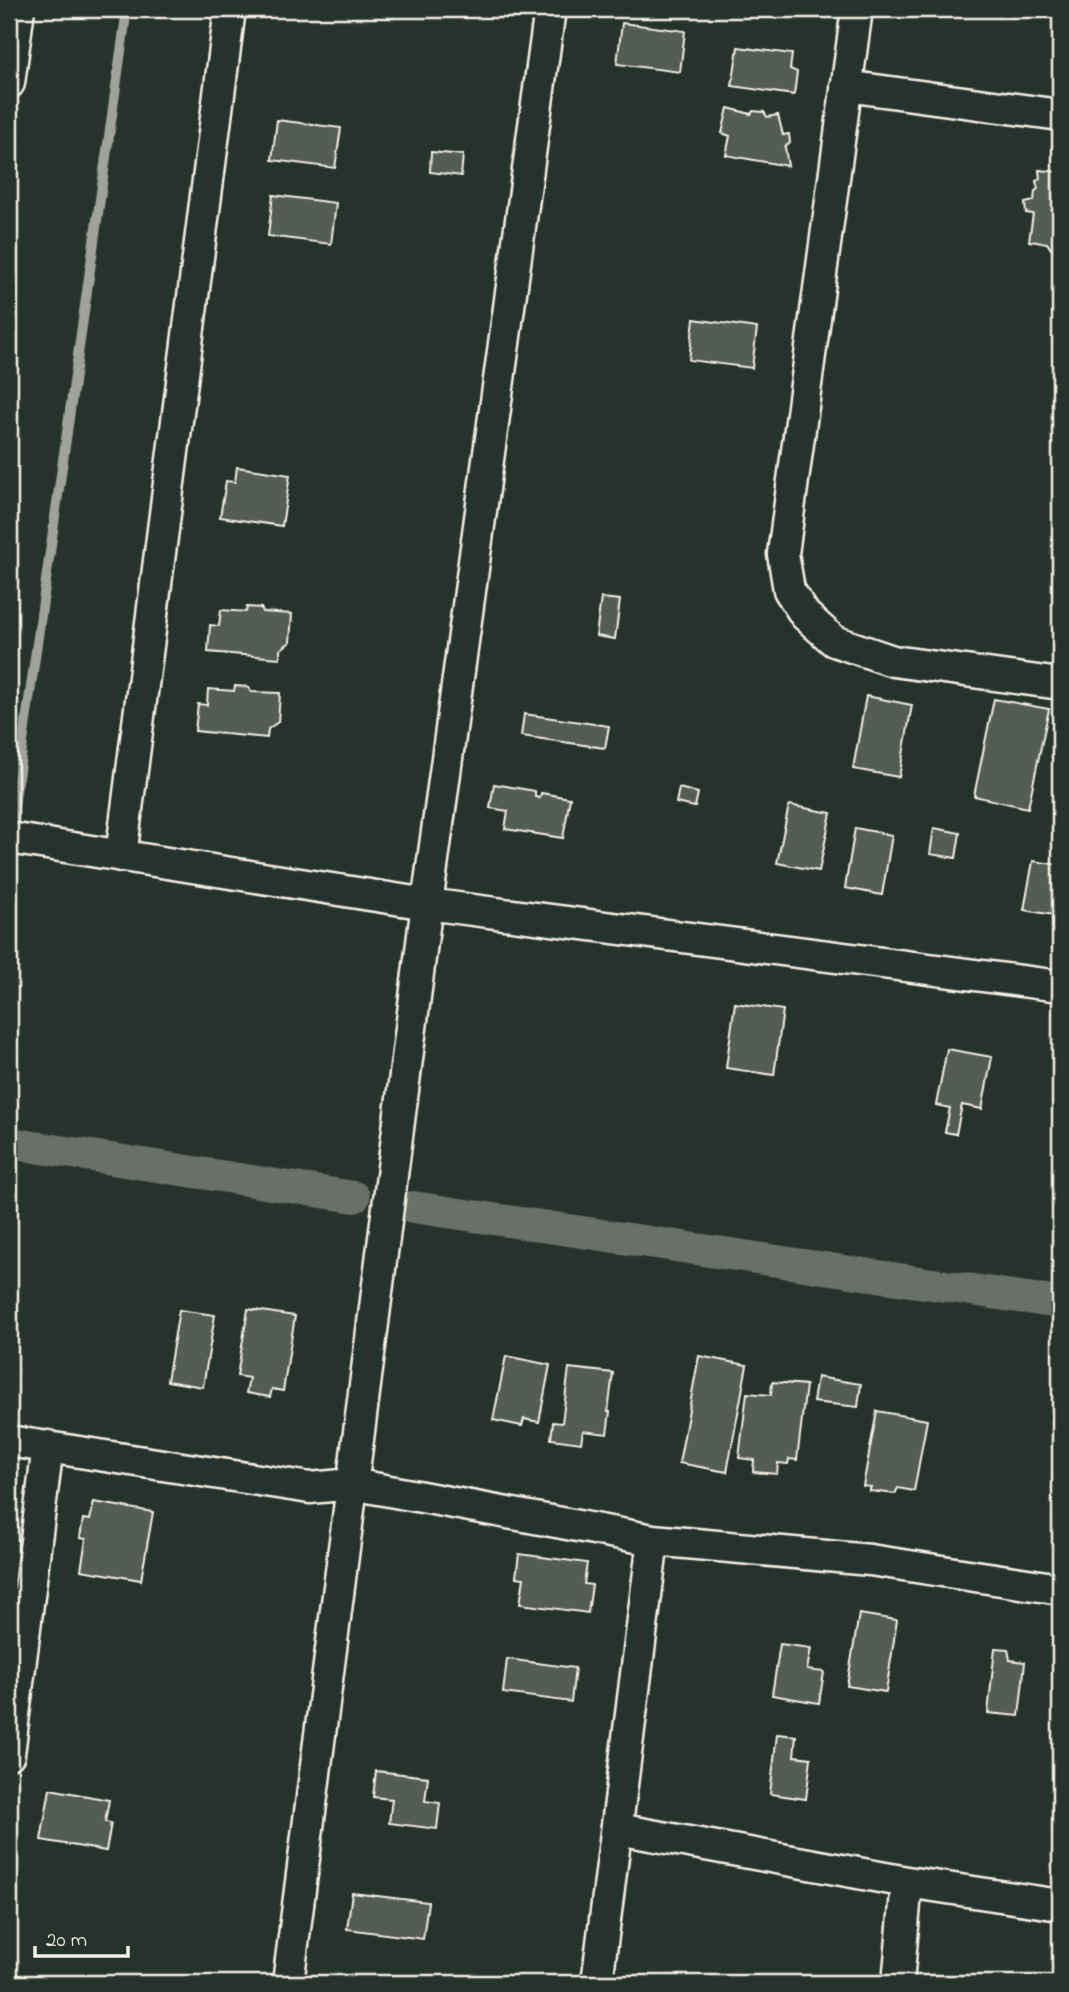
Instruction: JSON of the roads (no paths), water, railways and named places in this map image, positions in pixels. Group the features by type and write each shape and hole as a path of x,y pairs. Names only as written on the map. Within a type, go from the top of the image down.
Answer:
{"street":[{"path":"9,83 19,9"},
{"path":"121,856 230,9"},
{"path":"288,1983 427,904 550,9"},
{"path":"857,9 783,554 789,590 805,615 834,641 893,661 1060,684"},
{"path":"846,86 1060,115"},
{"path":"9,838 427,904 1060,986"},
{"path":"9,1441 310,1488 352,1484 653,1540 870,1560 1060,1589"},
{"path":"9,1754 48,1446"},
{"path":"597,1983 653,1540"},
{"path":"618,1829 907,1882 1060,1905"},
{"path":"898,1983 907,1882"}],"waterway":[{"path":"10,834 127,9"},
{"path":"9,1143 354,1197"},
{"path":"413,1207 1060,1303"}]}
